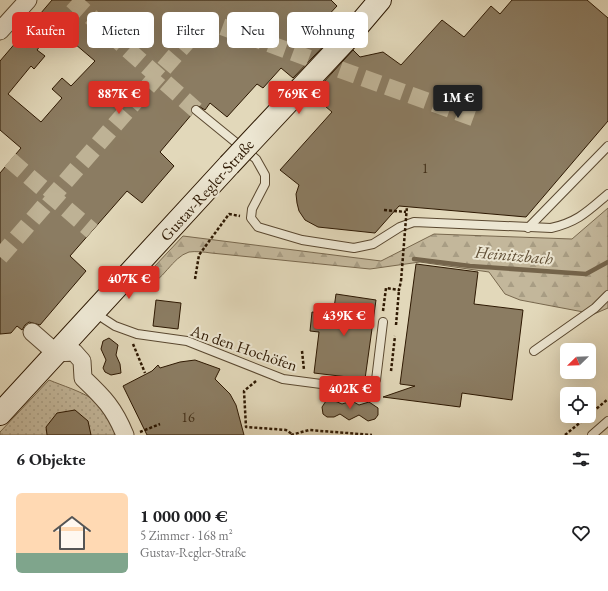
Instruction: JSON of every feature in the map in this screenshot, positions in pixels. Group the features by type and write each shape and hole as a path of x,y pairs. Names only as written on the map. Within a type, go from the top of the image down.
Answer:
{"main road":[{"name":"Gustav-Regler-Straße","path":"1,412 346,40 380,0"}],"street":[{"path":"0,31 28,0"},
{"path":"32,332 56,352 74,352 82,361 83,378 107,401 132,434"}],"lane":[{"path":"196,110 256,159 265,175 265,184 252,209 251,218 258,227 295,238 354,248 373,244 400,227 414,222 551,228 569,224 584,214 608,194"},
{"path":"528,228 608,146"},
{"path":"534,351 595,308 608,295"},
{"name":"An den Hochöfen","path":"95,312 115,326 128,331 138,334 188,341 283,379 359,389 370,386 376,380 382,322"},
{"path":"592,435 608,421"}],"path":[{"path":"382,322 386,288 400,290 407,206"},
{"path":"384,210 406,212"},
{"path":"196,279 200,255 229,214 251,218"},
{"path":"128,331 145,373"},
{"path":"302,350 305,383"},
{"path":"266,373 244,391 246,427 286,430 292,435 310,430 372,435"},
{"path":"596,410 608,400"},
{"path":"565,435 580,423"},
{"path":"132,434 160,424"}],"green space":[{"path":"608,208 608,308 594,314 520,300 505,294 489,272 420,262 370,269 203,252 189,252 177,259 157,280 151,284 145,287 140,282 183,236 381,261 434,234 572,239"},
{"path":"49,380 81,393 100,405 107,412 115,435 0,435 0,432"}],"building":[{"path":"52,0 331,0 337,6 331,12 287,12 287,48 322,48 293,78 281,68 263,88 257,84 227,117 210,103 205,110 197,105 192,106 192,114 160,152 174,166 142,203 127,191 70,256 86,271 40,325 29,322 22,330 17,326 11,333 0,334 0,173 21,148 0,130 0,61 12,47 39,48 37,50 45,56 34,69 31,66 8,94 41,122 62,98 52,89 62,78 71,86 95,61 79,47 79,12 42,12"},
{"path":"512,0 587,0 608,18 608,121 526,217 399,206 375,233 318,227 305,220 299,211 297,203 296,194 299,185 280,170 332,112 312,95 353,50 360,57 383,52 401,65 442,20 464,37 491,6 500,14"},
{"path":"416,264 478,272 474,304 523,310 512,400 462,393 460,407 383,397 415,386 400,384"},
{"path":"336,294 376,300 365,379 314,373 319,332 310,331 312,312 333,315"},
{"path":"156,300 181,303 178,329 153,326"},
{"path":"109,338 118,345 116,355 120,364 121,373 111,375 105,372 103,368 106,360 101,349 103,341"},
{"path":"195,360 220,369 215,379 230,394 236,405 244,435 147,435 123,386 152,371 158,365 160,368 180,362"},
{"path":"330,399 342,404 352,401 359,405 369,402 378,408 378,415 375,419 368,421 359,415 349,420 340,414 334,417 327,417 323,414 322,407 326,401"},
{"path":"75,410 88,421 91,435 47,435 46,427 57,413"}],"waterway":[{"name":"Heinitzbach","path":"414,259 470,266 586,274 608,262"}],"tunnel":[{"path":"72,0 196,110"},
{"path":"0,257 192,36 220,26 477,119"},
{"path":"10,160 92,231"}]}
